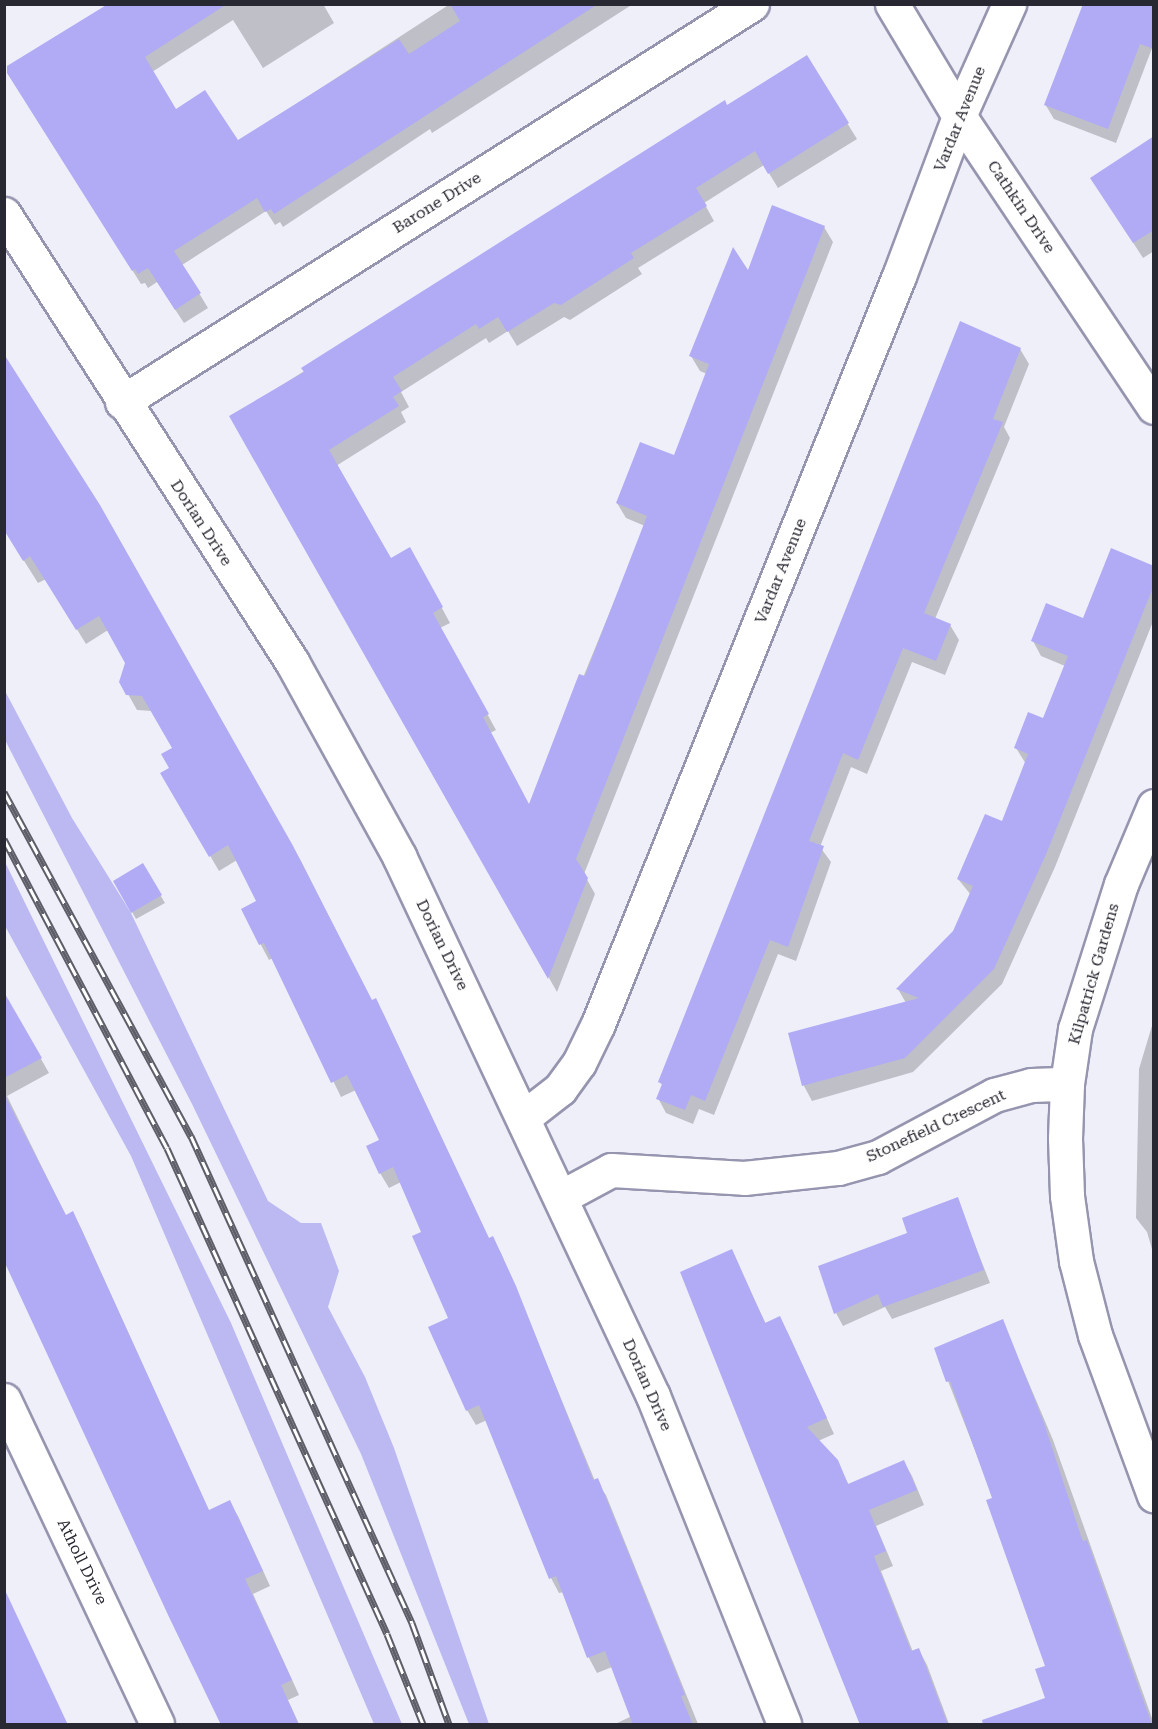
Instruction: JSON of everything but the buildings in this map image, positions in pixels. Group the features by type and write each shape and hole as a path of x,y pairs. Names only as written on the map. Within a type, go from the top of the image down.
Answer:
{"street":[{"name":"Barone Drive","path":"122,402 752,4"},
{"name":"Cathkin Drive","path":"892,4 959,116 1154,407"},
{"name":"Vardar Avenue","path":"524,1117 560,1089 579,1063 598,1024 899,276 959,116 1009,4"},
{"name":"Dorian Drive","path":"4,214 122,402 292,662 399,856 524,1117 652,1396 784,1725"},
{"name":"Kilpatrick Gardens","path":"1154,806 1121,884 1078,1019 1067,1084 1066,1196 1076,1261 1095,1335 1154,1495"},
{"name":"Stonefield Crescent","path":"561,1197 591,1178 611,1170 744,1178 838,1168 878,1157 994,1095 1031,1084 1067,1084"},
{"name":"Atholl Drive","path":"4,1400 157,1725"}],"shaded area":[{"path":"4,689 72,818 131,913 268,1201 301,1223 321,1223 339,1271 328,1307 365,1377 394,1448 489,1724 469,1724 361,1454 192,1104 5,740"},
{"path":"4,860 231,1323 402,1724 374,1724 131,1156 5,926"}],"railway":[{"path":"4,792 191,1136 412,1623 449,1724"},
{"path":"4,839 167,1148 387,1634 423,1724"}]}
